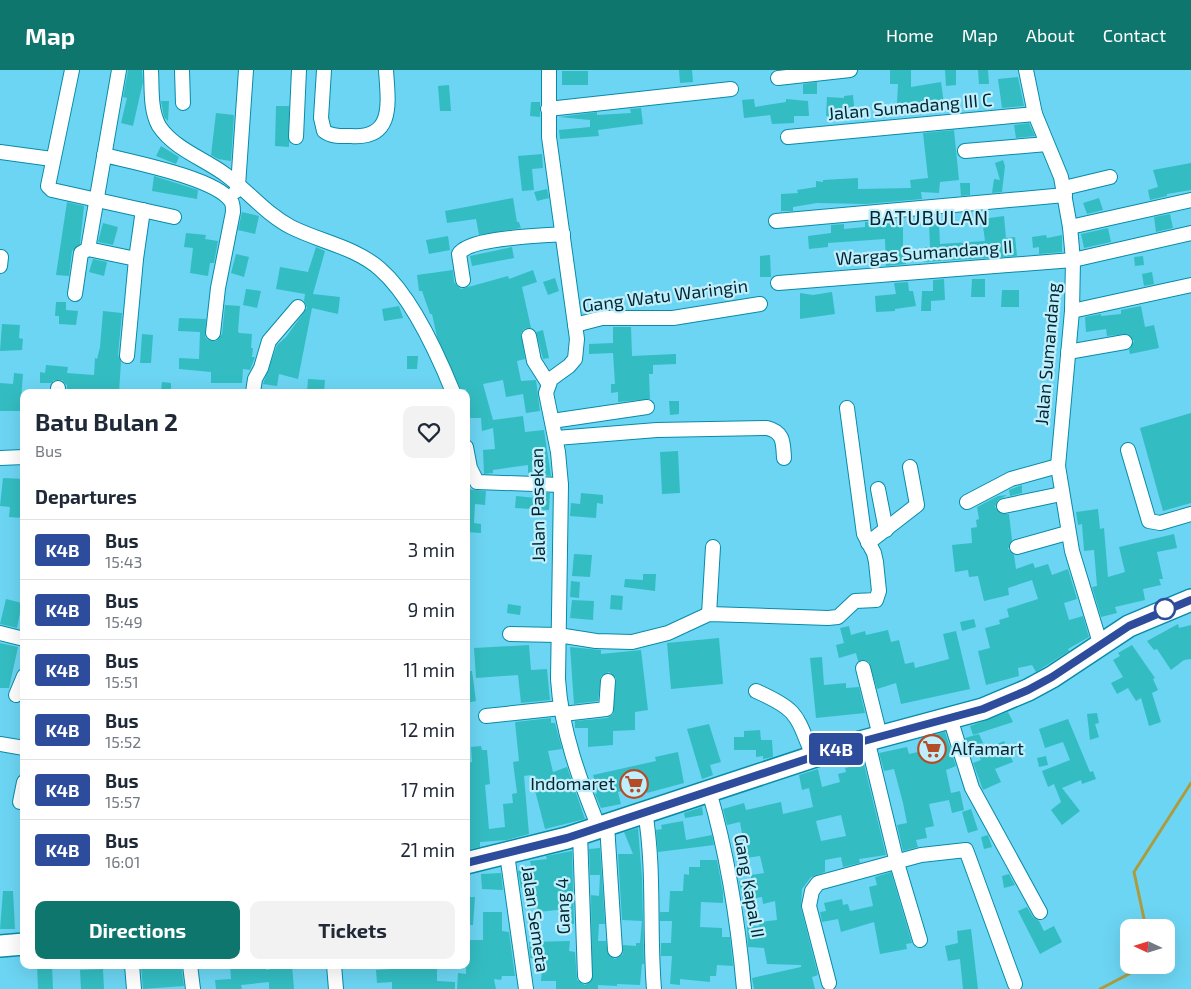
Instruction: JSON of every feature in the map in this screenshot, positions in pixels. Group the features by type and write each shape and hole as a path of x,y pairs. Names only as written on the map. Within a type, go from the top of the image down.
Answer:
{"highway":[{"path":"470,862 507,854 595,829 644,811 874,737 983,709 1028,690 1052,677 1100,643 1148,617 1191,600"},
{"path":"0,946 20,944"}],"street":[{"path":"72,70 47,183 50,189 174,217"},
{"path":"88,249 119,70"},
{"path":"151,70 152,99 160,127 173,141 226,175 275,218 311,236 366,257 381,270 392,282 430,339 452,389"},
{"path":"182,70 183,103"},
{"path":"231,201 238,186 246,70"},
{"path":"296,137 299,70"},
{"path":"324,70 321,118 324,132 330,135 360,137 370,136 378,132 383,123 388,99 386,70"},
{"path":"529,336 534,361 548,383 575,359 575,325 549,137 549,70"},
{"path":"778,78 850,70"},
{"name":"Jalan Sumandang","path":"1026,70 1035,114 1048,144 1064,192 1070,227 1073,260 1072,311 1058,466 1060,494 1073,557 1100,643"},
{"path":"548,109 730,89"},
{"name":"Jalan Sumadang III C","path":"788,137 1035,114"},
{"path":"965,151 1048,144"},
{"path":"0,152 52,159"},
{"path":"104,155 170,170 203,183 225,195 231,201 233,212 218,288 213,333"},
{"path":"776,221 1064,192 1110,177"},
{"path":"1070,227 1191,200"},
{"path":"127,356 142,210"},
{"name":"Wargas Sumandang II","path":"778,283 1073,260 1191,233"},
{"path":"463,280 459,254 467,246 494,241 563,234"},
{"path":"75,294 81,253 88,249 136,259"},
{"path":"1072,311 1191,285"},
{"name":"Gang Watu Waringin","path":"575,325 608,318 673,318 760,304"},
{"path":"253,389 255,379 262,368 269,341 298,307"},
{"path":"1068,352 1125,342"},
{"name":"Jalan Pasekan","path":"548,383 546,393 556,438 560,485 558,679 562,711 595,829"},
{"path":"552,421 647,407"},
{"path":"510,634 558,639 632,642 668,633 709,614 828,618 838,617 852,602 878,598 876,562 874,553 864,534 847,408"},
{"path":"556,438 657,430 767,428 778,432 782,436 784,458"},
{"path":"1128,450 1149,521 1160,523 1191,514"},
{"path":"0,458 20,457"},
{"path":"868,543 917,505 910,466"},
{"path":"967,502 1011,480 1058,466"},
{"path":"470,468 472,484 560,485"},
{"path":"878,489 886,530"},
{"path":"1004,506 1060,494"},
{"path":"1017,547 1067,532"},
{"path":"709,614 713,547"},
{"path":"0,633 20,638"},
{"path":"863,668 897,862 920,940"},
{"path":"486,716 606,709 608,681"},
{"path":"16,695 20,686"},
{"path":"756,691 780,701 793,711 813,756"},
{"path":"950,718 972,788 1040,912"},
{"path":"0,744 20,747"},
{"name":"Gang Kapal II","path":"709,791 728,861 744,989"},
{"path":"644,811 650,844 654,989"},
{"path":"595,829 615,950"},
{"name":"Gang 4","path":"585,976 595,829"},
{"path":"829,983 809,906 812,891 818,883 825,879 921,855 966,850 992,914 1015,984"},
{"name":"Jalan Semeta","path":"507,854 526,989"},
{"path":"132,969 134,989"},
{"path":"190,969 193,989"},
{"path":"334,969 336,989"}],"building":[{"path":"128,70 142,70 143,82 133,126 121,123 127,98 123,97"},
{"path":"679,70 692,70 693,82 680,83"},
{"path":"890,70 911,70 911,87 941,82 945,111 915,112 914,104 897,103 898,84 890,84"},
{"path":"945,70 956,70 956,85 946,86"},
{"path":"978,70 988,70 989,84 979,84"},
{"path":"562,71 588,71 588,85 562,85"},
{"path":"1018,77 1024,106 1002,108 998,79"},
{"path":"817,82 817,94 803,94 803,84"},
{"path":"449,85 451,111 440,111 438,86"},
{"path":"853,95 855,116 826,116 827,97 844,98 844,96"},
{"path":"754,99 755,107 786,102 786,99 808,101 809,116 794,116 794,123 772,124 770,115 744,118 742,100"},
{"path":"161,101 169,101 168,121 164,117"},
{"path":"531,102 540,102 540,117 530,116"},
{"path":"276,106 289,106 289,147 275,146"},
{"path":"641,108 643,124 598,130 599,136 560,139 559,130 590,127 590,120 559,117 597,112 597,115 631,113 630,109"},
{"path":"216,113 234,115 231,161 218,159 211,155"},
{"path":"1029,123 1035,136 1016,138 1014,125"},
{"path":"954,130 959,180 940,182 939,193 921,192 922,199 866,204 817,203 793,207 793,211 781,211 781,194 798,193 797,190 816,187 816,181 858,178 858,189 911,188 910,180 928,178 923,133"},
{"path":"161,146 179,157 176,164 156,156"},
{"path":"542,154 543,168 532,169 534,190 522,191 518,156"},
{"path":"1003,160 1005,166 1002,192 992,193 994,179 1000,180 995,163"},
{"path":"1191,163 1191,190 1167,194 1167,196 1150,200 1148,190 1158,187 1153,170"},
{"path":"154,176 198,190 197,199 152,191"},
{"path":"960,183 970,183 970,195 961,196"},
{"path":"547,189 549,198 537,201 534,192"},
{"path":"513,198 517,222 519,222 521,228 479,235 476,219 447,223 445,211"},
{"path":"1099,198 1103,210 1087,214 1083,203"},
{"path":"67,202 84,206 80,244 72,251 69,276 56,275"},
{"path":"242,212 259,216 255,234 238,230"},
{"path":"1170,214 1173,228 1156,232 1154,217"},
{"path":"1004,216 1006,238 1015,237 1017,256 924,262 925,247 930,247 929,223 939,222 940,244 985,241 982,219"},
{"path":"874,221 874,223 903,224 903,249 905,248 906,264 886,266 885,239 828,243 828,247 809,249 808,236 831,233 831,225 844,224 844,229 865,227 865,222"},
{"path":"103,223 118,227 113,245 98,242"},
{"path":"1108,228 1111,242 1084,248 1081,234"},
{"path":"186,233 206,235 205,239 218,241 214,263 210,263 208,276 190,273 193,248 184,247"},
{"path":"1046,235 1047,238 1062,235 1062,252 1039,254 1039,247 1033,248 1032,237"},
{"path":"448,236 450,250 429,254 426,240"},
{"path":"316,247 325,251 313,294 340,297 338,314 312,308 298,379 279,374 277,386 263,384 277,345 286,337 307,308 304,301 305,294 276,289 280,267 308,272"},
{"path":"512,247 514,258 472,266 470,256"},
{"path":"236,254 249,257 244,277 231,273"},
{"path":"770,255 771,277 760,277 760,256"},
{"path":"1143,256 1144,265 1135,266 1134,257"},
{"path":"93,259 107,262 104,276 89,272"},
{"path":"453,270 454,282 461,289 508,276 509,279 533,270 537,282 522,287 531,328 524,329 521,333 525,359 517,361 521,381 536,380 540,411 526,413 523,394 506,397 503,380 483,384 493,420 523,416 525,432 544,430 551,476 528,473 528,465 493,470 493,473 484,474 483,450 495,449 493,428 482,431 481,418 470,418 470,389 461,389 437,337 432,314 430,314 422,291 419,291 417,275"},
{"path":"1152,272 1154,284 1144,286 1142,274"},
{"path":"555,278 559,291 548,295 543,282"},
{"path":"944,279 945,300 931,301 931,311 921,311 922,291 933,291 933,280"},
{"path":"972,279 985,279 985,297 971,297"},
{"path":"908,282 909,291 913,291 916,306 895,309 895,311 876,312 875,296 896,294 894,283"},
{"path":"246,289 261,291 257,308 243,305"},
{"path":"1002,290 1019,290 1019,307 1001,307"},
{"path":"832,292 835,314 800,319 800,293 813,295"},
{"path":"56,302 66,302 66,310 78,311 76,325 59,324 59,316 55,316"},
{"path":"225,305 240,306 238,331 239,333 252,334 252,357 255,357 250,370 243,369 242,383 211,383 211,372 179,369 179,358 199,359 200,332 178,331 179,318 206,319 205,337 208,340 216,341 222,334"},
{"path":"399,306 403,318 384,321 382,309"},
{"path":"1141,306 1145,327 1154,325 1159,348 1130,354 1129,350 1134,341 1128,334 1107,336 1106,329 1086,332 1085,317 1101,314 1101,316 1121,314 1121,310"},
{"path":"103,311 122,313 118,355 121,362 119,389 67,389 67,385 62,380 40,383 40,372 45,373 46,365 68,367 67,373 94,375 95,358 97,359"},
{"path":"2,324 20,325 19,338 23,339 22,350 0,351"},
{"path":"613,327 631,327 632,356 676,354 676,364 653,365 653,374 649,374 650,399 618,402 618,392 611,393 611,384 615,384 613,353 589,354 589,344 613,343"},
{"path":"543,330 549,358 543,359 536,332"},
{"path":"142,334 153,335 151,363 140,363"},
{"path":"407,356 418,356 417,369 407,369"},
{"path":"14,373 23,374 22,389 20,389 20,411 0,411 0,383 13,384"},
{"path":"308,379 325,380 324,389 307,389"},
{"path":"162,382 171,383 171,389 161,389"},
{"path":"669,401 679,401 679,414 670,415"},
{"path":"1191,413 1191,503 1163,511 1140,428"},
{"path":"678,451 680,493 662,494 660,452"},
{"path":"3,478 20,479 20,518 9,517 10,507 0,506"},
{"path":"1022,485 1022,493 1010,496 1009,490"},
{"path":"470,489 486,491 485,505 475,504 474,523 481,524 481,533 470,532"},
{"path":"536,493 550,493 549,510 515,508 516,496 536,498"},
{"path":"581,493 603,495 603,504 597,503 596,518 570,516 571,503 580,504"},
{"path":"1007,495 998,500 995,507 1001,514 1009,514 1012,540 1008,549 1014,555 1016,569 1033,563 1035,568 1048,564 1052,575 1068,569 1077,599 1064,603 1069,620 1083,616 1089,637 1068,649 1069,651 1036,672 1032,665 1018,668 1019,676 986,685 978,651 990,648 985,628 1000,624 999,620 1009,617 1007,609 1038,599 1032,580 1008,588 1009,595 984,601 978,576 969,577 968,570 955,572 952,545 972,543 971,528 977,527 976,520 979,519 977,507 998,496"},
{"path":"1098,509 1100,529 1104,528 1108,577 1125,572 1119,547 1174,534 1177,548 1157,552 1163,579 1159,579 1161,585 1143,589 1145,600 1115,607 1117,613 1101,617 1092,587 1097,586 1094,550 1084,551 1082,524 1078,525 1076,512"},
{"path":"574,554 592,555 590,577 572,576"},
{"path":"643,574 656,574 655,591 624,587 625,579 643,580"},
{"path":"571,581 580,582 579,598 570,597"},
{"path":"611,595 623,596 622,610 610,609"},
{"path":"6,599 20,602 17,628 0,624"},
{"path":"572,600 594,601 593,620 570,618"},
{"path":"508,604 521,606 520,615 507,613"},
{"path":"974,619 976,627 962,631 960,622"},
{"path":"1178,624 1179,628 1191,625 1191,659 1184,660 1171,670 1157,649 1154,650 1147,641"},
{"path":"849,626 851,635 865,631 866,635 888,630 891,642 899,640 905,664 914,662 915,668 949,659 943,634 956,631 970,689 901,704 896,683 877,689 869,662 865,660 858,661 856,653 839,658 836,645 844,643 840,628"},
{"path":"719,638 723,684 671,689 667,643"},
{"path":"0,643 18,647 9,688 0,688"},
{"path":"529,645 531,670 547,669 550,700 521,703 518,675 476,678 474,648"},
{"path":"1132,645 1155,678 1153,679 1158,690 1152,693 1161,722 1149,726 1141,698 1136,701 1128,688 1117,694 1111,683 1123,677 1113,660 1120,656 1118,653"},
{"path":"570,647 601,650 601,654 641,650 648,710 635,712 635,730 613,731 613,745 588,747 588,728 575,728 575,721 607,718 613,714 616,678 609,672 601,676 598,701 574,704"},
{"path":"822,657 824,685 846,683 846,688 859,687 865,713 816,718 810,658"},
{"path":"470,671 472,671 476,701 470,702"},
{"path":"1008,712 1013,722 973,735 970,726"},
{"path":"1097,713 1099,723 1095,724 1099,737 1090,740 1087,714"},
{"path":"551,718 551,723 555,723 562,749 548,751 553,772 567,767 585,819 545,829 531,775 524,776 529,834 507,840 480,842 480,847 470,849 471,747 481,746 482,750 487,750 490,784 485,785 489,829 505,827 503,804 513,803 512,794 517,793 513,762 519,761 515,722"},
{"path":"1068,719 1090,772 1093,771 1096,779 1082,784 1081,780 1062,788 1080,811 1062,825 1051,810 1061,802 1054,784 1048,787 1042,771 1070,760 1063,742 1045,748 1039,729"},
{"path":"709,724 721,762 710,765 713,775 702,779 687,729"},
{"path":"760,730 761,740 772,740 773,757 763,759 763,756 756,757 756,750 734,750 734,737 744,737 744,731"},
{"path":"945,732 956,766 946,770 951,793 960,791 964,810 952,813 949,800 929,804 934,826 925,828 927,838 916,840 918,847 903,851 897,825 907,823 903,803 894,769 884,771 879,753 907,747 909,754 931,749 939,744 937,734"},
{"path":"979,734 983,743 968,747 965,738"},
{"path":"1004,741 1013,762 995,769 1001,782 983,790 973,763 981,760 978,753"},
{"path":"678,752 684,783 647,793 645,786 618,792 621,804 601,808 595,794 597,793 593,775 656,761 655,757"},
{"path":"1046,756 1048,765 1039,767 1037,758"},
{"path":"864,764 886,855 859,859 860,863 843,867 841,857 825,860 825,872 811,877 802,889 801,908 818,975 812,977 815,989 754,989 752,978 801,967 801,965 767,964 764,948 748,947 747,927 759,926 759,922 777,920 775,901 763,904 762,897 743,900 739,881 751,879 751,875 764,873 760,856 746,858 740,822 727,825 723,809 744,803 746,810 781,802 783,814 813,807 809,788 802,790 799,775 818,769 822,787 840,782 838,774 846,772 845,768","holes":["841,815 846,836 821,841 816,821"]},
{"path":"702,807 703,815 685,818 684,813"},
{"path":"971,809 978,830 968,833 962,812"},
{"path":"683,821 686,840 712,835 714,845 658,852 656,830 662,829 661,825"},
{"path":"638,828 642,878 644,964 642,964 640,985 617,984 617,986 598,985 598,989 556,989 556,981 541,981 543,959 530,958 529,942 570,941 569,951 575,952 577,980 585,985 592,980 591,895 599,896 600,875 590,875 589,849 600,848 605,924 599,924 598,941 606,941 608,954 615,959 623,954 623,945 636,946 636,943 640,943 642,921 622,920 618,854 633,854 624,832"},
{"path":"988,835 992,847 984,849 981,837"},
{"path":"572,851 574,924 565,924 566,909 538,912 535,887 521,888 518,871 532,869 530,861 547,859 546,856"},
{"path":"700,860 717,860 723,892 723,903 701,902 700,927 722,928 722,937 730,937 733,966 717,965 716,976 710,976 710,982 680,979 680,985 670,984 672,956 661,956 661,943 671,943 672,921 660,921 660,912 669,912 670,891 683,891 684,874 689,875 689,867 700,867"},
{"path":"891,872 912,943 906,944 907,949 880,954 874,922 841,932 838,919 822,922 820,912 826,911 824,903 842,899 843,905 848,904 850,911 873,906 869,887 877,885 875,877"},
{"path":"501,873 503,890 482,889 481,874"},
{"path":"1009,874 1015,885 1004,888 1002,876"},
{"path":"3,891 13,891 15,929 0,929"},
{"path":"470,897 475,897 473,925 470,925"},
{"path":"1027,907 1033,917 1039,921 1044,931 1054,926 1062,942 1040,954 1018,911"},
{"path":"483,912 502,912 502,931 509,932 515,976 502,976 501,980 494,979 496,989 457,989 458,973 466,974 466,969 470,969 470,940 483,940"},
{"path":"971,929 978,989 963,989 960,959 948,961 945,946 958,943 957,931"},
{"path":"37,969 52,969 53,989 38,989"},
{"path":"103,969 104,989 81,989 80,970"},
{"path":"141,969 182,969 184,986 143,989"},
{"path":"230,969 292,969 294,989 269,989 269,982 241,985 242,989 216,989 215,980 231,979"},
{"path":"437,969 437,981 455,982 455,989 392,989 392,982 377,983 376,970"}],"waterway":[{"path":"1144,919 1134,872 1191,783"},
{"path":"1100,989 1129,974"}],"bus line":[{"name":"K4B","path":"470,862 522,851 567,838 644,811 739,782 849,745 983,709 1028,690 1052,677 1100,643 1129,626 1191,600"}],"place":[{"name":"Alfamart","path":"932,749"},
{"name":"Indomaret","path":"634,784"}],"district":[{"name":"BATUBULAN","path":"929,218"}]}
